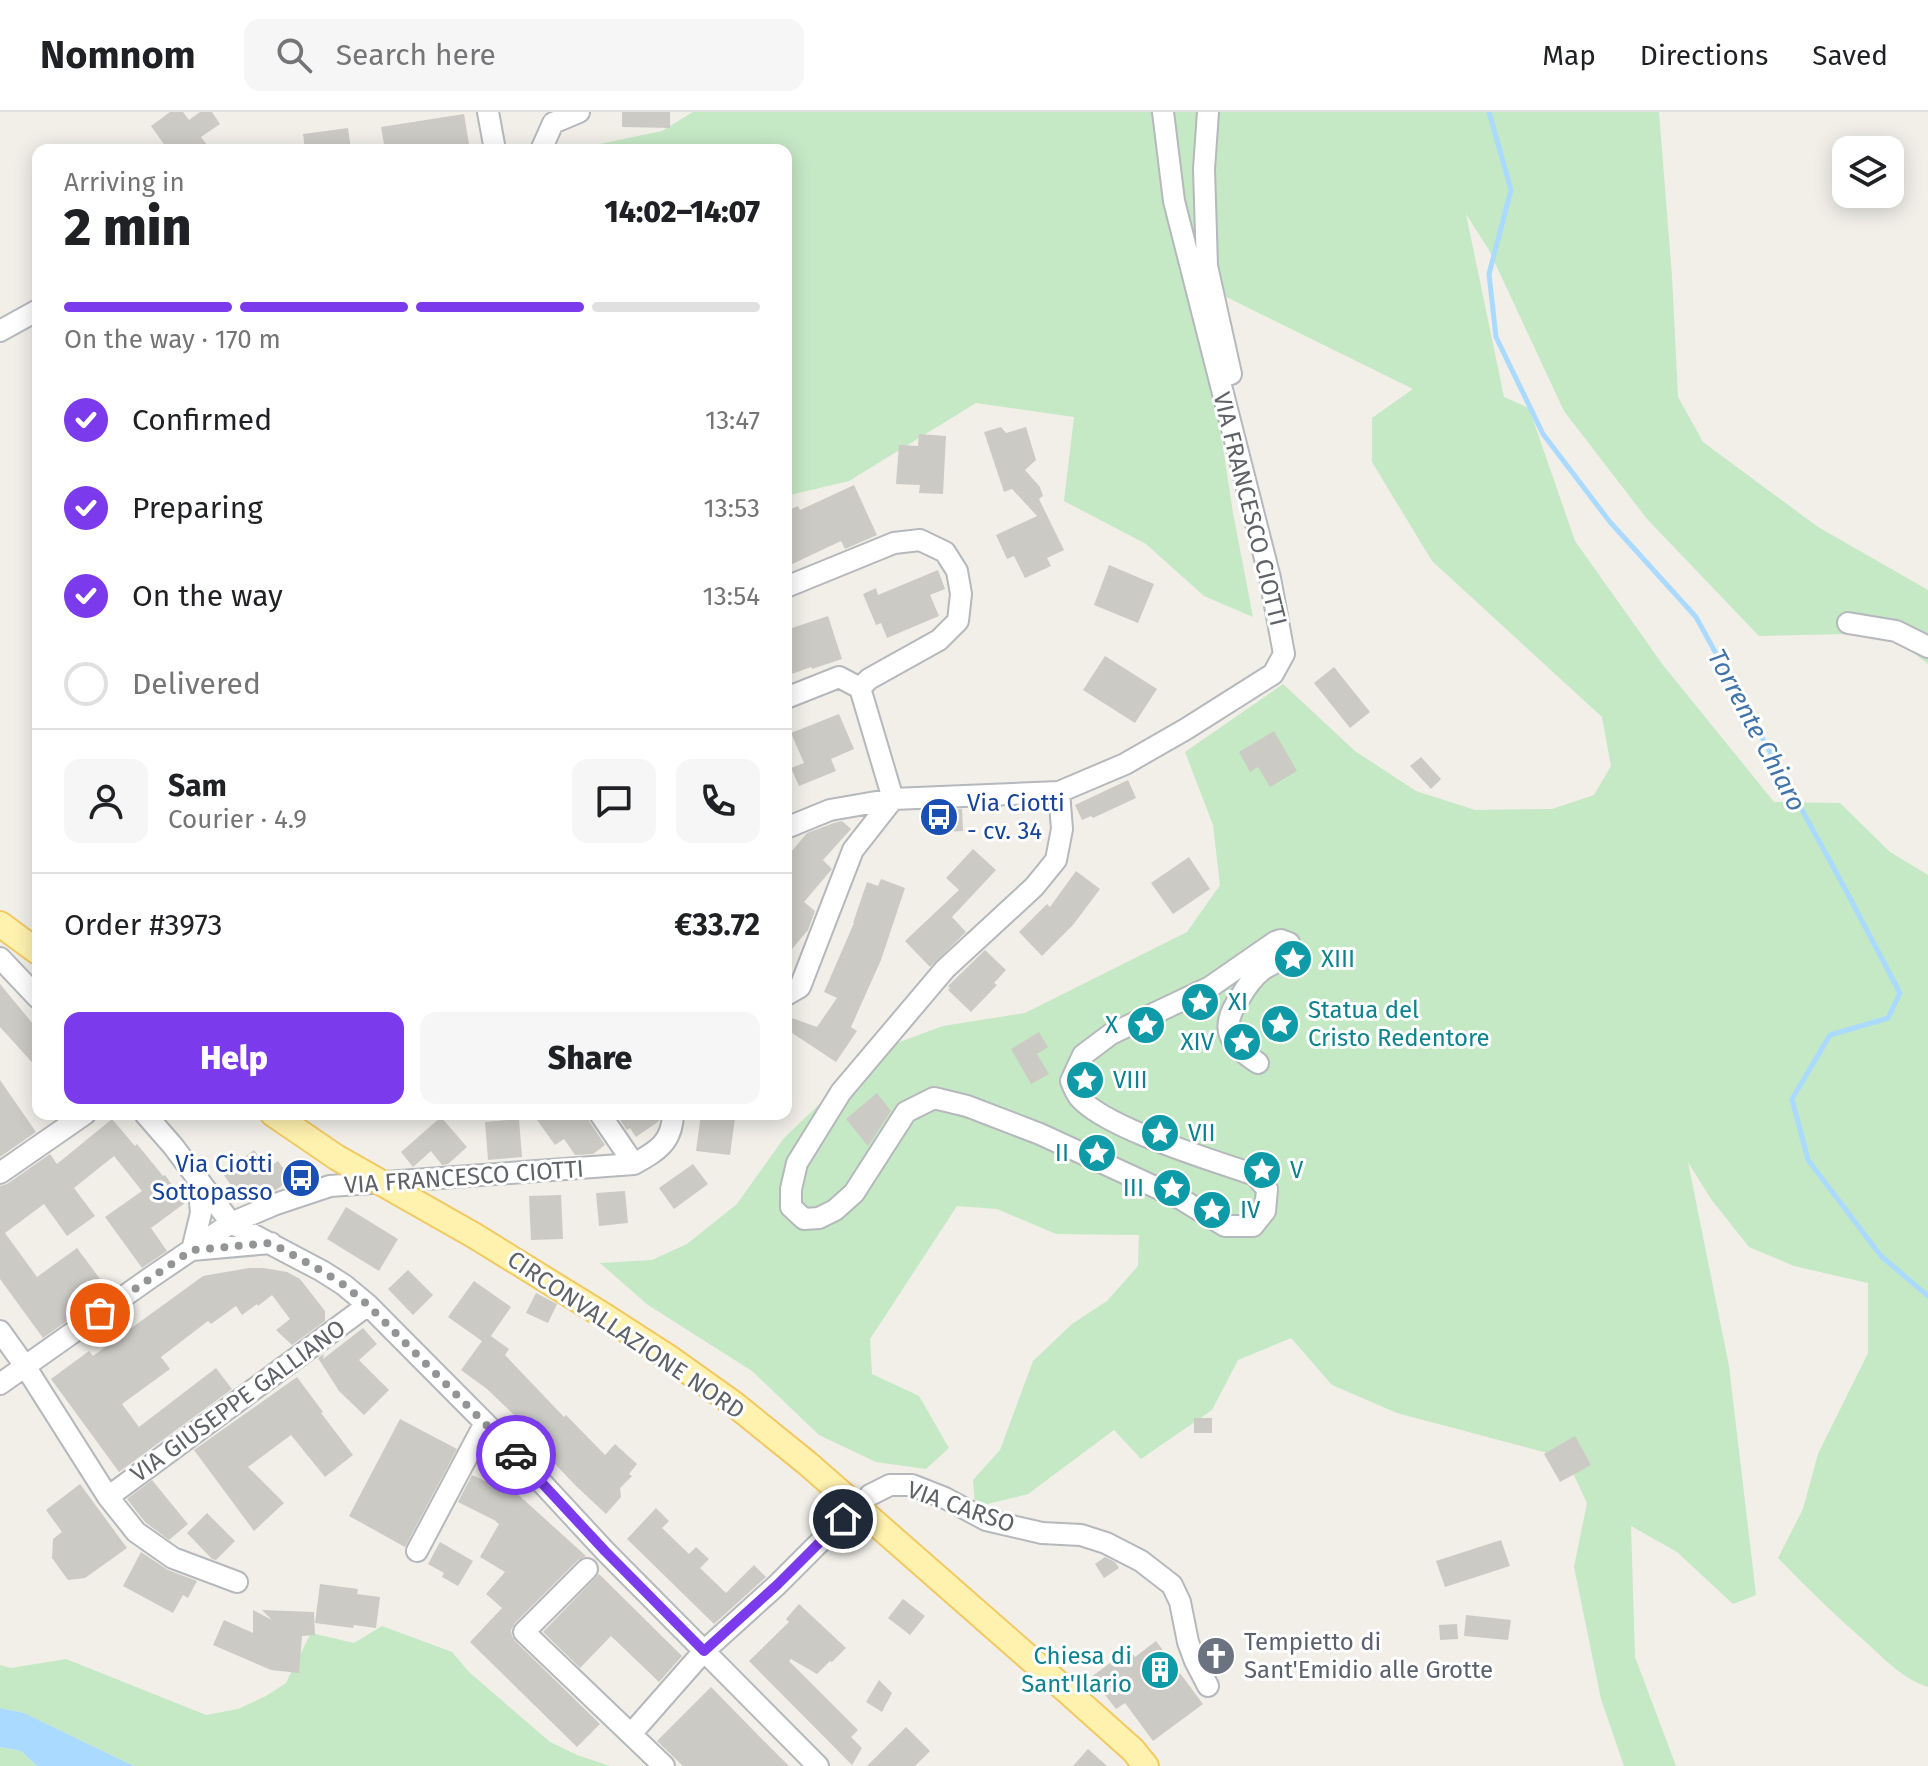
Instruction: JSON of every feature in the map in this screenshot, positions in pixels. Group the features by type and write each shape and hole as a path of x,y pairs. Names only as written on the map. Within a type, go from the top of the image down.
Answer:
{"main road":[{"path":"0,924 32,948"},
{"name":"CIRCONVALLAZIONE NORD","path":"282,1120 336,1157 475,1236 668,1357 734,1404 807,1463 1139,1758 1160,1766"}],"street":[{"path":"488,112 494,144"},
{"path":"544,144 553,123 579,112"},
{"name":"VIA FRANCESCO CIOTTI","path":"792,826 830,810 893,799 1059,792 1125,764 1186,729 1273,674 1284,654 1270,578 1174,201 1163,112"},
{"path":"1208,112 1204,169 1207,266 1238,411 1240,466"},
{"path":"0,331 32,313"},
{"path":"792,585 894,543 920,540 945,552 957,571 961,594 958,621 939,640 869,679 860,688"},
{"path":"1848,623 1896,631 1928,647"},
{"path":"792,696 839,677 860,688 893,799 853,850 800,987 792,992"},
{"path":"1059,792 1062,829 1056,860 1034,887 945,969 841,1092 797,1163 791,1189 791,1207 804,1219 819,1218 835,1210 854,1193 906,1112 934,1098 967,1106 1053,1140 1181,1199 1225,1226 1253,1226 1265,1211 1267,1189 1255,1175 1130,1130 1079,1098 1071,1081 1083,1055 1111,1034 1210,987 1281,940 1289,943 1291,949 1287,957 1264,968 1254,977 1229,1013 1231,1038 1243,1053 1258,1063"},
{"path":"0,958 32,992"},
{"path":"0,1173 76,1120"},
{"path":"150,1120 231,1223 322,1271 368,1305 818,1766"},
{"path":"604,1120 634,1164 657,1151 673,1128 673,1120"},
{"name":"VIA FRANCESCO CIOTTI","path":"0,1384 231,1223 276,1204 330,1186 634,1164"},
{"path":"198,1179 201,1213 192,1250 271,1243"},
{"name":"VIA GIUSEPPE GALLIANO","path":"108,1497 368,1305"},
{"path":"0,1331 108,1497 136,1532 173,1558 237,1582"},
{"path":"417,1551 485,1423"},
{"name":"VIA CARSO","path":"870,1495 890,1485 912,1485 986,1520 1042,1533 1081,1535 1106,1543 1141,1561 1172,1585 1180,1602 1188,1642 1208,1686"},
{"path":"631,1734 704,1651 777,1585 843,1519"},
{"path":"587,1569 524,1632 664,1766"}],"green space":[{"path":"693,112 1659,112 1678,397 1703,442 1818,527 1928,590 1928,664 1888,633 1759,636 1647,519 1564,411 1489,250 1466,214 1504,397 1529,408 1575,541 1663,665 1774,802 1840,803 1890,852 1928,875 1928,1687 1911,1680 1888,1663 1778,1558 1803,1509 1818,1454 1868,1353 1868,1283 1794,1266 1749,1247 1711,1199 1688,1162 1729,1366 1756,1595 1733,1604 1677,1552 1631,1526 1635,1657 1676,1766 1624,1766 1601,1699 1574,1567 1587,1503 1566,1458 1397,1413 1332,1385 1291,1338 1238,1360 1212,1410 1141,1459 1114,1430 1028,1494 975,1507 973,1480 1000,1450 1033,1361 1072,1324 1107,1301 1138,1266 1139,1235 1056,1234 997,1209 957,1206 870,1339 872,1374 919,1396 949,1448 926,1469 876,1462 819,1435 752,1371 648,1305 600,1263 652,1260 687,1244 737,1204 784,1138 875,1051 943,1026 1025,1013 1187,932 1220,885 1213,825 1185,752 1283,684 1355,751 1416,791 1475,810 1552,809 1594,795 1611,766 1602,717 1432,561 1372,462 1372,418 1413,389 1198,283 1233,513 1253,617 1204,596 1146,544 1064,501 1074,417 976,403 849,481 792,495 792,144 600,144 662,131"},
{"path":"382,1626 452,1652 469,1672 550,1742 610,1766 134,1766 24,1713 0,1708 0,1665 11,1668 66,1659 206,1715 238,1709 286,1683 311,1633 354,1643"},
{"path":"0,1747 21,1751 37,1766 0,1766"}],"water":[{"path":"0,1708 24,1713 134,1766 37,1766 21,1751 0,1747"}],"building":[{"path":"170,112 183,112 189,120 200,112 212,112 220,124 201,137 206,144 164,144 151,126"},
{"path":"622,112 670,112 670,128 622,127"},
{"path":"464,114 469,144 384,144 381,127"},
{"path":"348,128 350,144 304,144 303,134"},
{"path":"1001,427 1006,433 1026,427 1036,460 1025,470 1040,487 1043,496 1039,499 1064,550 1047,558 1051,566 1025,578 1014,556 1007,559 996,535 1037,516 1012,489 1004,492 984,432"},
{"path":"919,434 946,436 943,494 919,493 920,485 896,484 899,445 918,446"},
{"path":"854,485 877,535 845,549 841,541 792,564 792,508 798,506 800,510"},
{"path":"1109,565 1154,584 1138,623 1094,605"},
{"path":"938,570 945,589 930,595 939,616 887,638 881,623 876,625 863,594 876,588 878,595"},
{"path":"828,616 842,659 792,674 792,628"},
{"path":"1105,656 1157,689 1135,723 1083,690"},
{"path":"1334,667 1370,712 1350,728 1314,683"},
{"path":"839,714 854,749 831,759 836,771 799,786 792,768 804,763 792,733"},
{"path":"1274,731 1297,771 1270,787 1258,767 1250,772 1239,752"},
{"path":"1421,757 1441,779 1431,789 1410,766"},
{"path":"1128,780 1136,798 1082,820 1075,805"},
{"path":"962,809 963,831 926,833 925,811"},
{"path":"842,821 851,829 823,860 832,869 804,902 815,911 808,930 792,949 792,851 807,833"},
{"path":"973,849 996,870 952,917 966,932 930,967 905,941 959,890 946,878"},
{"path":"1189,857 1210,889 1173,914 1151,883"},
{"path":"1076,871 1100,889 1073,925 1042,956 1019,932 1047,904 1050,907"},
{"path":"881,879 905,888 881,960 851,1027 857,1031 836,1062 792,1033 792,1018 817,1027 837,998 824,992 854,923 867,882 878,886"},
{"path":"985,950 1006,970 994,983 997,985 971,1012 948,990 948,986"},
{"path":"0,984 32,1023 32,1062 0,1027"},
{"path":"1039,1032 1048,1047 1037,1054 1049,1074 1031,1084 1011,1049"},
{"path":"0,1080 36,1132 0,1157"},
{"path":"877,1093 891,1111 868,1146 846,1119"},
{"path":"113,1120 165,1175 185,1203 151,1228 167,1251 142,1268 105,1217 142,1191 114,1156 74,1188 95,1216 67,1236 44,1204 5,1233 37,1277 77,1248 109,1291 43,1338 0,1279 0,1186 50,1154 57,1164"},
{"path":"438,1120 444,1120 467,1147 448,1164 442,1165 431,1151 413,1167 401,1152"},
{"path":"519,1120 522,1157 488,1160 485,1122"},
{"path":"537,1120 589,1120 605,1145 593,1154 575,1155 564,1139 555,1145"},
{"path":"620,1120 659,1120 636,1137 630,1128 627,1130"},
{"path":"700,1120 735,1120 730,1155 696,1151"},
{"path":"254,1150 268,1168 278,1161 291,1179 276,1190 244,1203 223,1174"},
{"path":"693,1164 708,1184 674,1209 659,1188"},
{"path":"625,1191 628,1223 599,1226 596,1193"},
{"path":"561,1195 563,1239 531,1240 529,1196"},
{"path":"346,1207 398,1239 379,1271 327,1239"},
{"path":"249,1268 287,1272 300,1279 325,1311 325,1321 292,1345 276,1330 290,1319 272,1295 242,1315 236,1306 211,1324 208,1321 161,1357 170,1369 122,1404 139,1427 216,1368 232,1389 119,1472 51,1379 89,1351 93,1356 203,1276"},
{"path":"408,1270 433,1295 413,1315 388,1289"},
{"path":"474,1281 511,1307 491,1336 509,1349 505,1355 605,1455 615,1444 637,1464 629,1474 632,1476 620,1488 621,1497 606,1514 536,1444 539,1441 512,1413 461,1370 482,1341 448,1317"},
{"path":"536,1293 557,1304 548,1323 526,1313"},
{"path":"363,1328 377,1344 359,1360 389,1390 364,1415 339,1391 318,1358 324,1354 323,1359"},
{"path":"297,1377 353,1455 325,1477 291,1435 248,1467 284,1503 254,1531 194,1450"},
{"path":"1194,1418 1212,1418 1212,1433 1194,1433"},
{"path":"400,1419 457,1449 405,1547 349,1516"},
{"path":"1575,1436 1591,1465 1560,1482 1544,1454"},
{"path":"472,1475 511,1493 513,1490 586,1556 578,1560 511,1630 515,1641 600,1724 577,1747 470,1642 502,1608 486,1594 505,1572 480,1557 499,1524 458,1502"},
{"path":"152,1480 188,1524 169,1540 145,1522 127,1499"},
{"path":"80,1484 127,1548 85,1578 68,1580 52,1558 53,1539 62,1532 46,1510"},
{"path":"656,1508 669,1521 662,1528 689,1554 696,1547 709,1559 700,1568 726,1593 754,1565 766,1577 714,1624 627,1539"},
{"path":"207,1513 235,1541 216,1560 187,1533"},
{"path":"1501,1540 1510,1566 1445,1587 1436,1561"},
{"path":"440,1542 473,1561 458,1586 428,1564"},
{"path":"141,1552 168,1570 197,1581 188,1598 183,1595 173,1613 123,1586"},
{"path":"1105,1557 1119,1568 1104,1578 1095,1564"},
{"path":"599,1574 682,1656 659,1682 611,1636 580,1668 543,1632"},
{"path":"320,1584 358,1589 357,1594 380,1597 376,1628 315,1623"},
{"path":"903,1599 925,1616 910,1635 888,1618"},
{"path":"799,1604 846,1648 817,1674 791,1659 789,1661 858,1730 851,1737 862,1748 852,1765 749,1661 789,1622 786,1619"},
{"path":"253,1610 272,1620 262,1610 314,1612 315,1635 302,1636 299,1673 271,1670 213,1645 224,1620 253,1633"},
{"path":"1466,1615 1511,1620 1508,1640 1464,1636"},
{"path":"1457,1624 1458,1639 1440,1640 1439,1625"},
{"path":"1156,1641 1203,1704 1153,1741 1125,1703 1116,1709 1091,1677 1129,1649 1135,1657"},
{"path":"879,1680 892,1693 882,1712 866,1702"},
{"path":"711,1687 789,1766 683,1766 657,1741"},
{"path":"906,1727 930,1751 915,1766 867,1766"},
{"path":"1088,1749 1107,1766 1073,1766"}],"waterway":[{"name":"Torrente Chiaro","path":"1489,112 1511,190 1489,274 1496,337 1543,434 1610,522 1696,617 1900,993 1888,1018 1830,1035 1792,1099 1808,1160 1881,1256 1928,1296"}],"way so far":[{"path":"100,1313 192,1250 271,1243 344,1285 368,1305 516,1455"}],"place":[{"name":"Via Ciotti - cv. 34","path":"939,817"},
{"name":"XIII","path":"1293,959"},
{"name":"XI","path":"1200,1002"},
{"name":"Statua del Cristo Redentore","path":"1280,1024"},
{"name":"X","path":"1146,1025"},
{"name":"XIV","path":"1242,1042"},
{"name":"VIII","path":"1085,1080"},
{"name":"VII","path":"1160,1133"},
{"name":"II","path":"1097,1153"},
{"name":"V","path":"1262,1170"},
{"name":"Via Ciotti Sottopasso","path":"301,1178"},
{"name":"III","path":"1172,1188"},
{"name":"IV","path":"1212,1210"},
{"name":"Tempietto di Sant'Emidio alle Grotte","path":"1216,1656"},
{"name":"Chiesa di Sant'Ilario","path":"1160,1670"}],"route":[{"path":"516,1455 704,1651 777,1585 843,1519"}]}
